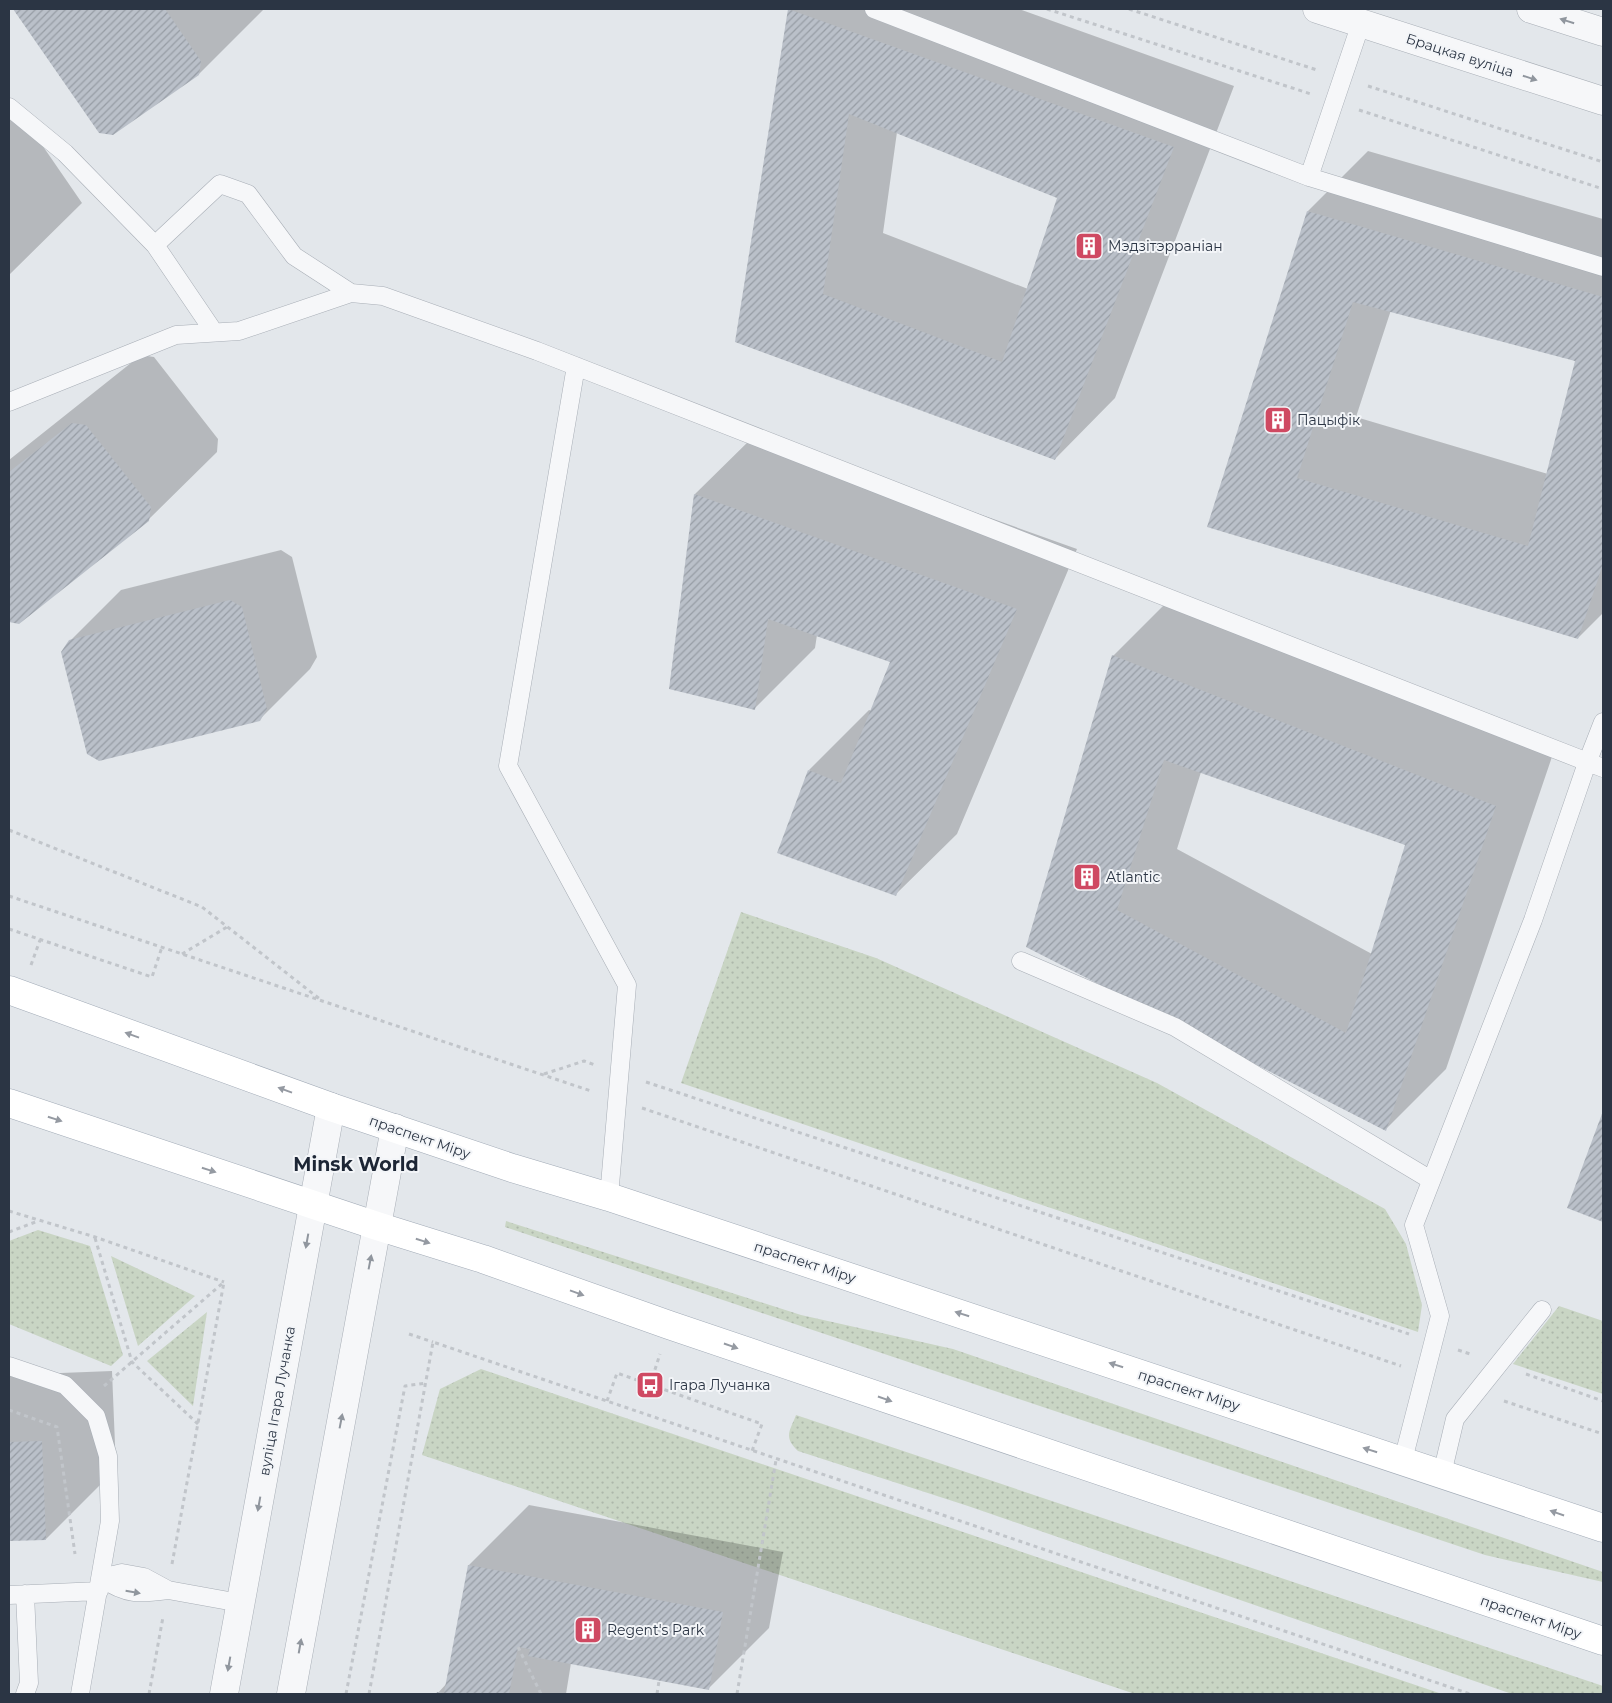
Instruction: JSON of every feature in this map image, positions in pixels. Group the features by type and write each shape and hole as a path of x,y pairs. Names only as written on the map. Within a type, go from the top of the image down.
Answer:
{"main road":[{"name":"праспект Міру","path":"9,990 331,1107 512,1168 610,1197 1603,1528"},
{"name":"праспект Міру","path":"9,1104 483,1260 669,1326 1603,1641"}],"street":[{"name":"Брацкая вуліца","path":"1318,9 1603,101"},
{"path":"1531,9 1603,32"},
{"name":"вуліца Ігара Лучанка","path":"224,1694 331,1107"},
{"path":"291,1694 395,1128"}],"lane":[{"path":"874,9 1308,177 1603,267"},
{"path":"1308,177 1361,23"},
{"path":"9,107 65,154 155,245 214,332"},
{"path":"155,245 220,184 248,194 294,256 351,293"},
{"path":"9,402 176,335 239,331 351,293 383,296 576,366 1595,765"},
{"path":"576,366 508,766 627,985 610,1197"},
{"path":"1402,1460 1440,1316 1414,1225 1595,765 1603,722"},
{"path":"1020,961 1175,1027 1432,1180"},
{"path":"1442,1474 1455,1419 1542,1310"},
{"path":"9,1366 65,1385 96,1416 108,1456 110,1521 80,1694"},
{"path":"25,1694 28,1683 17,1594 100,1584 122,1573 144,1577 168,1590 240,1603"}],"path":[{"path":"9,830 202,907 324,1002"},
{"path":"9,896 1425,1374"},
{"path":"182,954 227,927"},
{"path":"9,929 152,977 162,947"},
{"path":"542,1075 584,1061 1500,1364 1603,1401"},
{"path":"9,1211 95,1237 224,1282"},
{"path":"9,1232 39,1220"},
{"path":"95,1237 132,1362 198,1424"},
{"path":"97,1392 224,1282"},
{"path":"149,1694 224,1282"},
{"path":"409,1334 1470,1694"},
{"path":"369,1694 433,1342"},
{"path":"607,1402 617,1373 762,1424 752,1451"},
{"path":"346,1694 405,1386 426,1383"},
{"path":"1477,1392 1603,1434"},
{"path":"9,1410 57,1427 76,1557"},
{"path":"737,1694 776,1460"},
{"path":"518,1647 541,1694"},
{"path":"657,1694 659,1681"}],"green space":[{"path":"741,912 876,958 1157,1083 1385,1209 1406,1244 1422,1305 1418,1332 681,1083"},
{"path":"506,1221 801,1315 953,1349 1603,1572 1603,1582 1485,1555 505,1227"},
{"path":"38,1230 90,1246 123,1355 111,1366 9,1324 9,1241"},
{"path":"111,1256 195,1296 138,1346"},
{"path":"1559,1306 1603,1321 1603,1394 1513,1364"},
{"path":"207,1312 193,1406 147,1361"},
{"path":"481,1369 1442,1694 1135,1694 422,1455 440,1389"},
{"path":"796,1415 1603,1686 1603,1694 1512,1694 968,1506 798,1451 789,1438"}],"building":[{"path":"13,9 165,9 201,61 199,75 113,135 99,133"},
{"name":"Мэдзітэрраніан","path":"788,9 1174,147 1055,460 735,342","holes":["849,114 1057,198 1002,362 823,294"]},
{"name":"Пацыфік","path":"1307,211 1603,297 1603,564 1578,639 1207,527","holes":["1353,302 1575,361 1528,546 1297,478"]},
{"path":"72,423 86,425 151,507 149,521 19,624 9,622 9,472"},
{"path":"694,494 1017,609 896,896 777,853 808,770 841,783 890,662 768,619 755,710 669,689"},
{"path":"230,600 242,607 267,709 260,721 99,761 87,754 61,652 69,640"},
{"name":"Atlantic","path":"1112,655 1496,806 1386,1131 1026,947","holes":["1164,760 1405,845 1346,1033 1117,910"]},
{"path":"1603,1111 1603,1222 1567,1208"},
{"path":"42,1441 46,1540 9,1541 9,1442"},
{"name":"Regent's Park","path":"468,1565 723,1612 709,1690 528,1656 530,1649 518,1647 509,1694 436,1694 437,1692 444,1693"}],"place":[{"name":"Мэдзітэрраніан","path":"1089,246"},
{"name":"Пацыфік","path":"1278,420"},
{"name":"Atlantic","path":"1087,877"},
{"name":"Ігара Лучанка","path":"650,1385"},
{"name":"Regent's Park","path":"588,1630"}],"district":[{"name":"Minsk World","path":"356,1164"}]}
